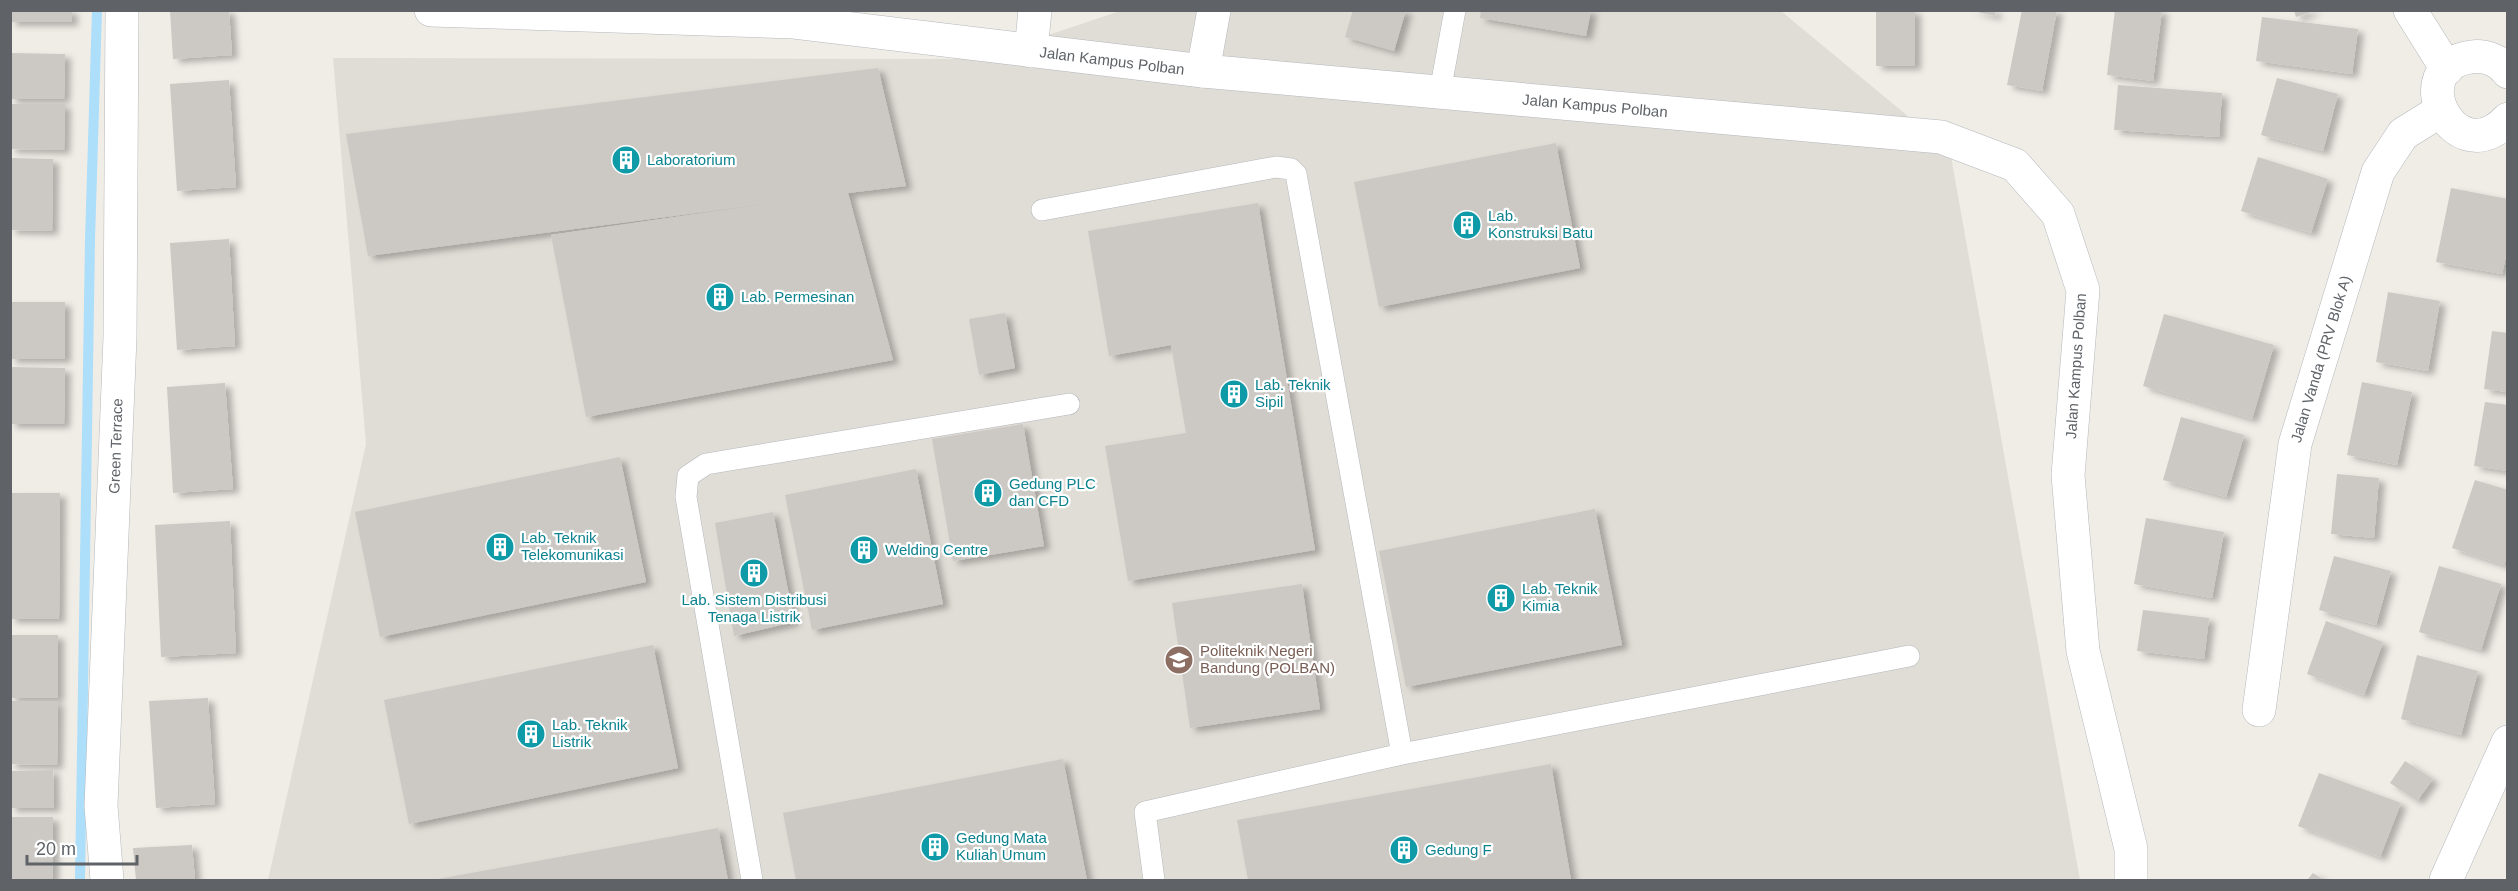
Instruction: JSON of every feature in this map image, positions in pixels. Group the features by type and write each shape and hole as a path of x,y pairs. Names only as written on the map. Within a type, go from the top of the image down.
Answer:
{"street":[{"name":"Green Terrace","path":"107,880 101,806 120,337 122,10"},
{"name":"Jalan Kampus Polban","path":"431,10 794,22 1203,71 1941,137 2015,165 2058,214 2084,290 2068,475 2083,651 2131,849 2131,880"},
{"path":"1031,51 1035,10"},
{"path":"1203,71 1214,10"},
{"path":"2410,10 2447,69"},
{"path":"2508,72 2493,60 2481,56 2457,61 2447,69 2437,88 2440,111 2448,123 2460,131 2473,135 2488,133 2508,119"},
{"name":"Jalan Vanda (PRV Blok A)","path":"2259,710 2295,444 2378,172 2403,134 2440,111"},
{"path":"2446,880 2508,742"}],"lane":[{"path":"1440,92 1455,10"},
{"path":"1042,210 1276,167 1291,169 1296,174 1402,754"},
{"path":"752,880 686,497 688,476 706,464 1069,404"},
{"path":"1154,880 1145,812 1402,754 1909,656"}],"shaded area":[{"name":"Politeknik Negeri Bandung (POLBAN)","path":"1120,11 1781,11 1950,151 2080,880 268,880 366,444 333,58 976,59"}],"building":[{"path":"10,10 72,10 72,22 10,22"},
{"path":"170,10 229,10 232,55 173,59"},
{"path":"1353,10 1406,10 1394,51 1345,37"},
{"path":"1481,10 1591,10 1586,36 1480,18"},
{"path":"1876,10 1915,10 1915,66 1876,66"},
{"path":"1969,10 1996,10 1995,16"},
{"path":"2022,10 2057,10 2042,91 2007,85"},
{"path":"2115,10 2162,10 2153,81 2107,75"},
{"path":"2294,10 2314,10 2314,11 2296,17"},
{"path":"2262,17 2358,29 2352,74 2256,61"},
{"path":"10,53 65,54 64,99 10,99"},
{"path":"878,68 906,186 848,193 893,360 586,417 551,235 765,204 368,256 346,134"},
{"path":"2277,78 2338,94 2323,151 2261,135"},
{"path":"229,80 236,187 177,191 170,84"},
{"path":"2118,85 2222,93 2219,137 2114,130"},
{"path":"10,104 65,104 64,150 10,149"},
{"name":"Lab. Konstruksi Batu","path":"1556,143 1580,268 1379,307 1354,182"},
{"path":"2258,157 2328,179 2311,233 2241,211"},
{"path":"10,158 53,159 52,231 10,230"},
{"path":"2451,188 2508,199 2508,247 2502,274 2436,262"},
{"name":"Lab. Teknik Sipil","path":"1258,203 1315,550 1128,581 1105,446 1186,433 1171,345 1109,356 1088,231"},
{"path":"229,239 235,346 177,350 170,243"},
{"path":"2388,292 2440,301 2428,371 2376,362"},
{"path":"10,302 65,302 65,359 10,359"},
{"path":"1005,313 1015,368 979,375 969,319"},
{"path":"2164,314 2274,345 2252,419 2143,386"},
{"path":"2492,331 2508,333 2508,392 2484,389"},
{"path":"10,367 65,368 64,424 10,424"},
{"path":"2362,382 2412,392 2397,465 2347,455"},
{"path":"225,383 233,489 173,493 167,387"},
{"path":"2485,402 2508,405 2508,471 2474,466"},
{"path":"2181,417 2244,435 2226,497 2163,480"},
{"name":"Gedung PLC dan CFD","path":"1023,424 1044,546 953,561 932,439"},
{"name":"Lab. Teknik Telekomunikasi","path":"620,457 646,582 380,637 355,512"},
{"name":"Welding Centre","path":"916,469 943,604 812,630 785,495"},
{"path":"2337,474 2379,478 2374,538 2331,534"},
{"path":"2475,480 2508,490 2508,554 2504,565 2452,548"},
{"path":"10,493 60,493 59,619 10,619"},
{"name":"Lab. Teknik Kimia","path":"1595,509 1622,645 1406,687 1379,551"},
{"name":"Lab. Sistem Distribusi Tenaga Listrik","path":"773,512 794,622 734,636 715,523"},
{"path":"2146,518 2224,532 2212,598 2134,584"},
{"path":"230,521 236,653 161,657 155,525"},
{"path":"2334,556 2391,571 2376,625 2319,610"},
{"path":"2439,566 2501,584 2481,650 2419,632"},
{"path":"1302,584 1320,709 1190,728 1172,603"},
{"path":"2143,610 2209,618 2204,659 2137,651"},
{"path":"2326,621 2383,642 2364,695 2307,674"},
{"path":"10,635 58,635 58,698 10,698"},
{"name":"Lab. Teknik Listrik","path":"653,645 678,768 409,824 384,700"},
{"path":"2417,655 2478,671 2461,735 2401,719"},
{"path":"208,698 215,804 156,808 149,701"},
{"path":"10,701 58,701 57,765 10,764"},
{"name":"Gedung Mata Kuliah Umum","path":"1063,759 1087,880 796,880 783,813"},
{"path":"2405,761 2433,779 2417,801 2390,783"},
{"name":"Gedung F","path":"1551,764 1571,880 1248,880 1237,820"},
{"path":"53,770 54,808 10,808 10,771"},
{"path":"2319,773 2401,803 2380,857 2298,826"},
{"path":"10,817 53,817 53,880 10,880"},
{"path":"718,828 728,880 438,880 438,879"},
{"path":"192,845 195,880 136,880 133,848"},
{"path":"2313,873 2324,880 2307,880"}],"waterway":[{"path":"80,880 90,240 97,10"}],"place":[{"name":"Laboratorium","path":"626,160"},
{"name":"Lab. Konstruksi Batu","path":"1467,225"},
{"name":"Lab. Permesinan","path":"720,297"},
{"name":"Lab. Teknik Sipil","path":"1234,394"},
{"name":"Gedung PLC dan CFD","path":"988,493"},
{"name":"Lab. Teknik Telekomunikasi","path":"500,547"},
{"name":"Welding Centre","path":"864,550"},
{"name":"Lab. Sistem Distribusi Tenaga Listrik","path":"754,573"},
{"name":"Lab. Teknik Kimia","path":"1501,598"},
{"name":"Politeknik Negeri Bandung (POLBAN)","path":"1179,660"},
{"name":"Lab. Teknik Listrik","path":"531,734"},
{"name":"Gedung Mata Kuliah Umum","path":"935,847"},
{"name":"Gedung F","path":"1404,850"}]}
